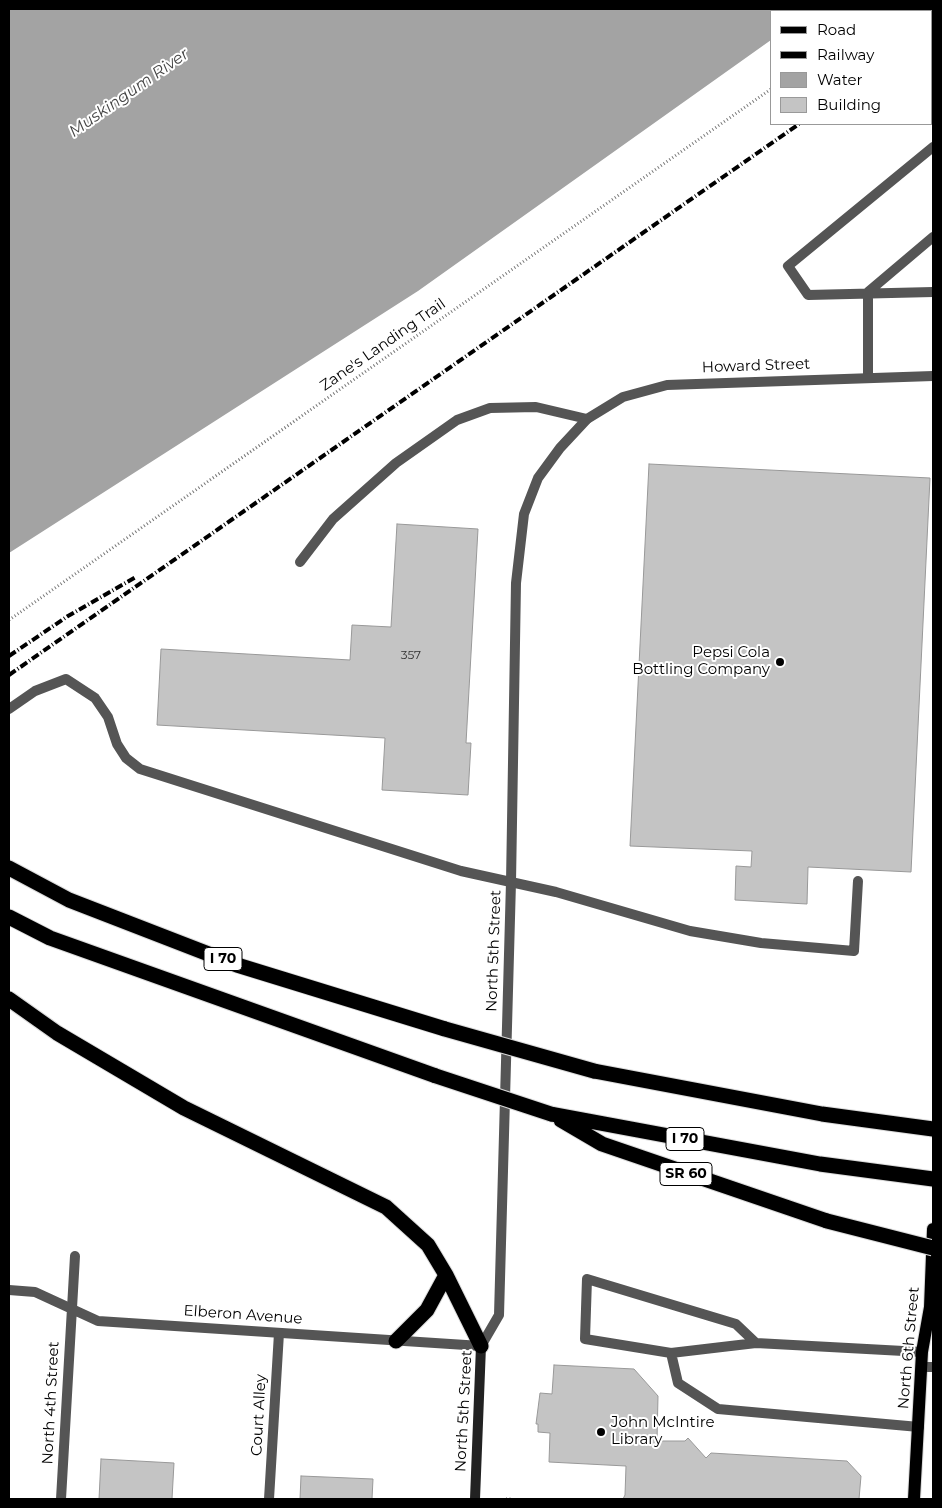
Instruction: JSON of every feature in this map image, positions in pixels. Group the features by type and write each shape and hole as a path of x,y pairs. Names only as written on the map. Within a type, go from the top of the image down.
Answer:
{"highway":[{"name":"I 70","path":"9,868 69,900 238,965 594,1071 822,1114 933,1129"},
{"name":"I 70","path":"9,917 50,938 436,1076 551,1114 820,1164 933,1179"},
{"path":"9,999 57,1033 184,1108 386,1207 428,1245 446,1276 481,1346"},
{"name":"SR 60","path":"551,1114 602,1144 827,1221 933,1248"},
{"path":"396,1341 426,1310 446,1276"}],"main road":[{"name":"North 6th Street","path":"914,1499 919,1427 927,1367 922,1352 930,1307 933,1229"},
{"name":"North 5th Street","path":"475,1499 481,1346"}],"street":[{"path":"933,147 788,266 808,295 868,292 933,292"},
{"path":"868,377 868,292 933,237"},
{"name":"Howard Street","path":"587,419 623,397 667,385 933,376"},
{"path":"300,562 332,519 396,463 457,420 490,408 536,407 587,419"},
{"name":"North 5th Street","path":"481,1346 499,1315 500,1298 511,882 516,583 524,514 538,478 560,448 587,419"},
{"path":"9,708 35,691 66,679 95,698 108,716 117,744 126,758 140,769 461,872 511,882 690,931 761,943 854,951 858,881"},
{"name":"North 4th Street","path":"61,1499 75,1256"},
{"path":"756,1343 736,1324 587,1279 585,1339 671,1353 756,1343 873,1351 922,1352"},
{"name":"Elberon Avenue","path":"9,1290 35,1292 98,1320 481,1346"},
{"name":"Court Alley","path":"269,1499 279,1333"},
{"path":"671,1353 678,1383 718,1409 919,1427"}],"path":[{"name":"Zane's Landing Trail","path":"9,620 770,90"},
{"path":"506,1499 512,1499"}],"water":[{"name":"Muskingum River","path":"9,9 813,9 770,10 770,41 418,291 9,553"}],"building":[{"name":"Pepsi Cola Bottling Company","path":"649,464 930,478 911,872 808,867 807,904 735,900 736,866 751,867 752,851 630,846"},
{"path":"397,524 478,529 466,743 471,743 468,795 382,790 385,738 157,725 161,649 350,660 352,625 391,627"},
{"name":"John McIntire Library","path":"554,1365 634,1369 658,1396 657,1441 685,1441 688,1438 706,1458 711,1453 847,1461 861,1476 859,1499 623,1499 625,1495 626,1466 549,1462 550,1433 538,1432 538,1424 536,1424 540,1393 552,1394"},
{"path":"101,1459 174,1463 172,1499 99,1499"},
{"path":"301,1476 373,1479 372,1499 300,1499"}],"railway":[{"path":"9,675 798,125"},
{"path":"9,656 68,616 136,577"}],"place":[{"name":"Pepsi Cola Bottling Company","path":"780,662"},
{"name":"John McIntire Library","path":"601,1432"}]}
